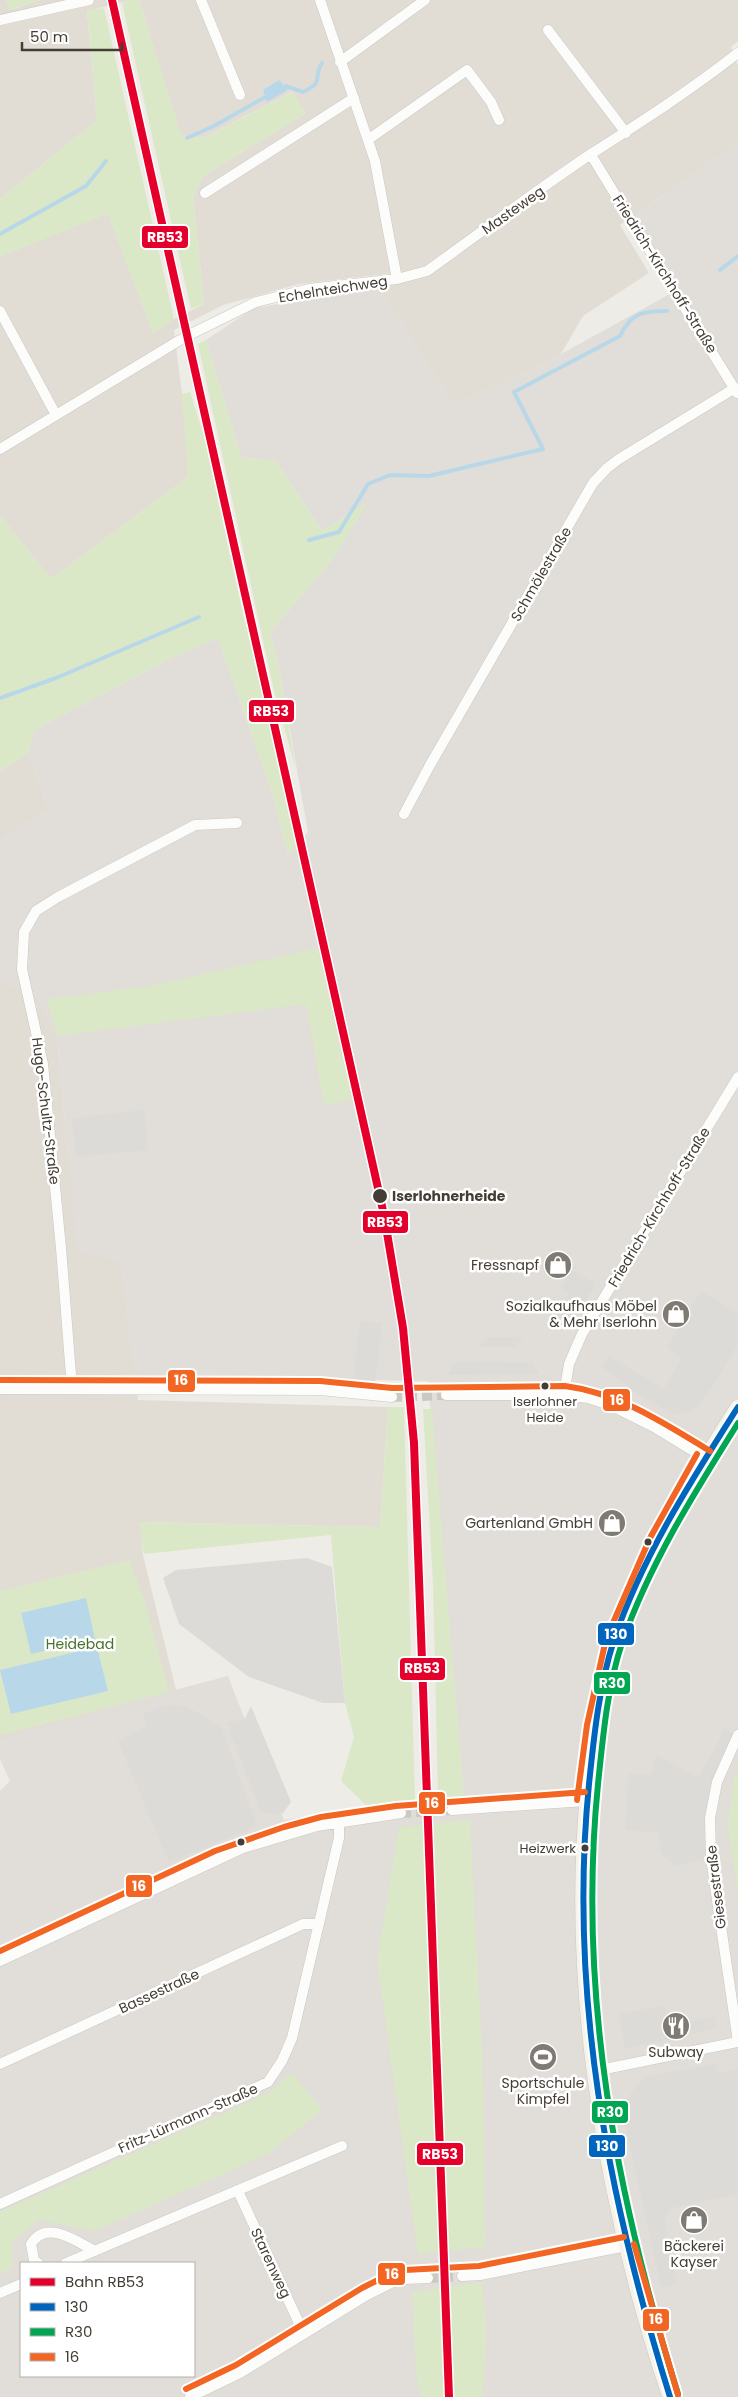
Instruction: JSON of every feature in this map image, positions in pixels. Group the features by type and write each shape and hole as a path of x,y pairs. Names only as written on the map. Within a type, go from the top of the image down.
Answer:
{"main road":[{"path":"670,2397 626,2246 595,2071 583,1928 586,1801 596,1727 614,1642 658,1541 705,1458 738,1407"}],"street":[{"path":"0,20 89,0"},
{"path":"201,0 240,95"},
{"name":"Echelnteichweg","path":"193,333 256,302 309,289 398,278 369,139 340,62 320,0"},
{"path":"340,62 425,0"},
{"path":"548,30 626,133"},
{"name":"Masteweg","path":"398,278 427,271 591,154 626,133 710,75 738,53"},
{"path":"369,139 467,70 492,102 498,120"},
{"path":"205,192 354,98"},
{"name":"Friedrich-Kirchhoff-Straße","path":"591,154 736,391"},
{"path":"0,311 56,414"},
{"path":"0,449 180,340"},
{"name":"Schmölestraße","path":"404,814 430,765 593,483 607,468 619,459 736,391"},
{"name":"Hugo-Schultz-Straße","path":"72,1388 61,1248 43,1064 22,968 24,932 36,911 58,896 196,825 237,823"},
{"name":"Friedrich-Kirchhoff-Straße","path":"564,1395 569,1364 582,1334 738,1077"},
{"path":"0,1389 320,1390 392,1397"},
{"path":"446,1395 564,1395 588,1398 610,1405 654,1427 705,1458"},
{"name":"Giesestraße","path":"595,2071 738,2042 711,1858 710,1818 716,1782 738,1735"},
{"path":"452,1810 586,1801"},
{"path":"0,1961 243,1848 317,1826 402,1813"},
{"name":"Fritz-Lürmann-Straße","path":"0,2204 268,2082 282,2061 292,2038 339,1838 339,1824"},
{"name":"Bassestraße","path":"0,2064 303,1924 319,1924"},
{"path":"68,2262 342,2146"},
{"name":"Starenweg","path":"238,2191 304,2334"},
{"path":"37,2262 34,2260 30,2244 35,2236 48,2231 69,2238 95,2251"},
{"path":"462,2276 488,2273 626,2246"},
{"path":"190,2397 240,2373 367,2295 391,2283 405,2279 428,2278"},
{"path":"0,2293 20,2284"}],"shaded area":[{"path":"0,0 6,0 10,10 40,0 131,0 87,11 97,120 0,199"},
{"path":"139,0 738,0 738,41 731,47 738,66 738,143 620,225 649,273 583,316 561,354 454,406 379,288 411,271 299,284 223,305 174,330 184,409 188,477 51,579 0,515 0,256 108,213 153,333 174,319 204,304 193,197 203,176 306,113 292,92 203,138 181,136"},
{"path":"738,143 738,2397 0,2397 0,1791 10,1781 0,1759 0,1741 129,1702 228,1676 284,1820 415,1800 464,1796 428,1381 282,1378 135,1380 121,1262 77,1251 57,1036 36,994 0,981 0,843 8,835 49,809 28,753 35,730 173,657 218,638 273,795 288,854 308,832 278,662 270,632 331,561 367,503 322,531 276,461 241,457 206,340 254,308 379,288 454,406 561,354 679,289 633,216"},
{"path":"28,753 49,809 8,835 0,843 0,771"},
{"path":"0,981 36,994 57,1036 68,1153 121,1262 138,1400 388,1407 380,1527 140,1522 143,1555 176,1690 0,1741"},
{"path":"144,1110 148,1150 76,1157 72,1118"},
{"path":"572,1270 596,1284 572,1323 556,1314 569,1293 561,1287"},
{"path":"701,1291 738,1313 738,1344 713,1386 698,1406 677,1415 648,1401 602,1367 608,1356 664,1389 682,1358 667,1348"},
{"path":"360,1321 382,1323 375,1385 353,1383"},
{"path":"488,1337 523,1337 515,1347 478,1347"},
{"path":"455,1362 533,1363 539,1374 447,1375"},
{"path":"307,1558 332,1567 345,1703 323,1703 249,1677 179,1624 163,1578 176,1570"},
{"path":"166,1705 186,1706 221,1727 257,1826 169,1862 118,1741 146,1727 144,1713"},
{"path":"251,1706 291,1802 283,1813 274,1815 261,1811 226,1722 244,1720"},
{"path":"725,1729 737,1737 717,1782 711,1858 675,1866 661,1853 659,1833 625,1830 629,1774 650,1775 657,1755 698,1778"},
{"path":"665,2005 671,2039 625,2048 619,2014"},
{"path":"715,2017 717,2028 692,2034 689,2022"},
{"path":"715,2064 718,2074 738,2069 738,2194 672,2208 664,2220 677,2284 661,2287 621,2106 644,2077"}],"green space":[{"path":"6,0 40,0 9,10"},
{"path":"139,0 181,135 203,138 293,92 306,113 203,176 193,197 204,304 191,309 122,3"},
{"path":"104,8 174,319 153,334 108,214 0,256 0,199 97,120 87,10"},
{"path":"206,340 241,457 276,461 322,531 368,502 331,561 270,632 278,662 296,770 275,695 198,344"},
{"path":"190,392 204,436 239,596 298,843 288,855 273,795 218,638 173,657 35,730 28,753 0,771 0,515 51,579 188,477 182,394"},
{"path":"318,948 352,1100 324,1105 306,1004 57,1036 47,999 150,986"},
{"path":"388,1407 404,1407 415,1800 368,1807 341,1781 354,1737 345,1703 331,1535 144,1554 139,1522 380,1527"},
{"path":"423,1409 432,1409 464,1796 438,1797 433,1584"},
{"name":"Heidebad","path":"129,1560 144,1599 169,1692 0,1735 0,1591"},
{"path":"738,1772 738,1895 728,1827 734,1778"},
{"path":"470,1820 483,2069 485,2247 418,2254 377,1961 399,1827"},
{"path":"291,2073 323,2109 270,2153 95,2231 39,2220 12,2242 13,2267 0,2273 0,2212 269,2093"},
{"path":"482,2282 487,2334 482,2397 421,2397 416,2373 412,2292"}],"water":[{"path":"279,80 288,90 267,102 263,90"},
{"path":"86,1598 95,1639 31,1654 21,1613"},
{"path":"97,1647 108,1691 11,1714 0,1670"}],"waterway":[{"path":"282,88 286,86 303,92 310,88 316,82 322,63"},
{"path":"187,138 214,126 269,95"},
{"path":"0,234 86,186 106,161"},
{"path":"720,270 738,256"},
{"path":"309,540 339,532 368,484 390,475 429,476 543,449 514,392 620,336 628,322 638,315 667,311"},
{"path":"0,698 56,678 199,617"}],"tunnel":[{"path":"392,1397 446,1395"},
{"path":"401,1813 452,1810"},
{"path":"428,2278 462,2276"}],"rail line":[{"name":"RB53","path":"112,0 384,1215 403,1328 414,1443 449,2397"}],"transit line":[{"name":"16","path":"0,1380 320,1381 392,1388 565,1386 604,1395 622,1402 658,1420 710,1451"},
{"name":"130","path":"670,2397 628,2247 598,2094 589,2017 584,1940 584,1862 589,1784 595,1729 604,1675 625,1609 669,1520 738,1407"},
{"name":"R30","path":"678,2394 636,2244 620,2169 607,2093 598,2016 593,1940 593,1862 598,1784 604,1731 609,1695 622,1643 645,1586 659,1558 689,1503 738,1423"},
{"name":"16","path":"577,1800 587,1725 606,1639 650,1538 697,1454"},
{"name":"16","path":"0,1951 215,1851 284,1827 321,1817 396,1806 585,1792"},
{"name":"16","path":"186,2389 236,2365 362,2288 388,2275 405,2270 479,2266 624,2237"},
{"name":"16","path":"634,2244 678,2395"}],"place":[{"name":"Iserlohnerheide","path":"380,1196"},
{"name":"Fressnapf","path":"558,1265"},
{"name":"Sozialkaufhaus Möbel & Mehr Iserlohn","path":"676,1314"},
{"name":"Iserlohner Heide","path":"545,1386"},
{"name":"Gartenland GmbH","path":"612,1523"},
{"name":"Heizwerk","path":"585,1848"},
{"name":"Subway","path":"676,2026"},
{"name":"Sportschule Kimpfel","path":"543,2057"},
{"name":"Bäckerei Kayser","path":"694,2220"}]}
